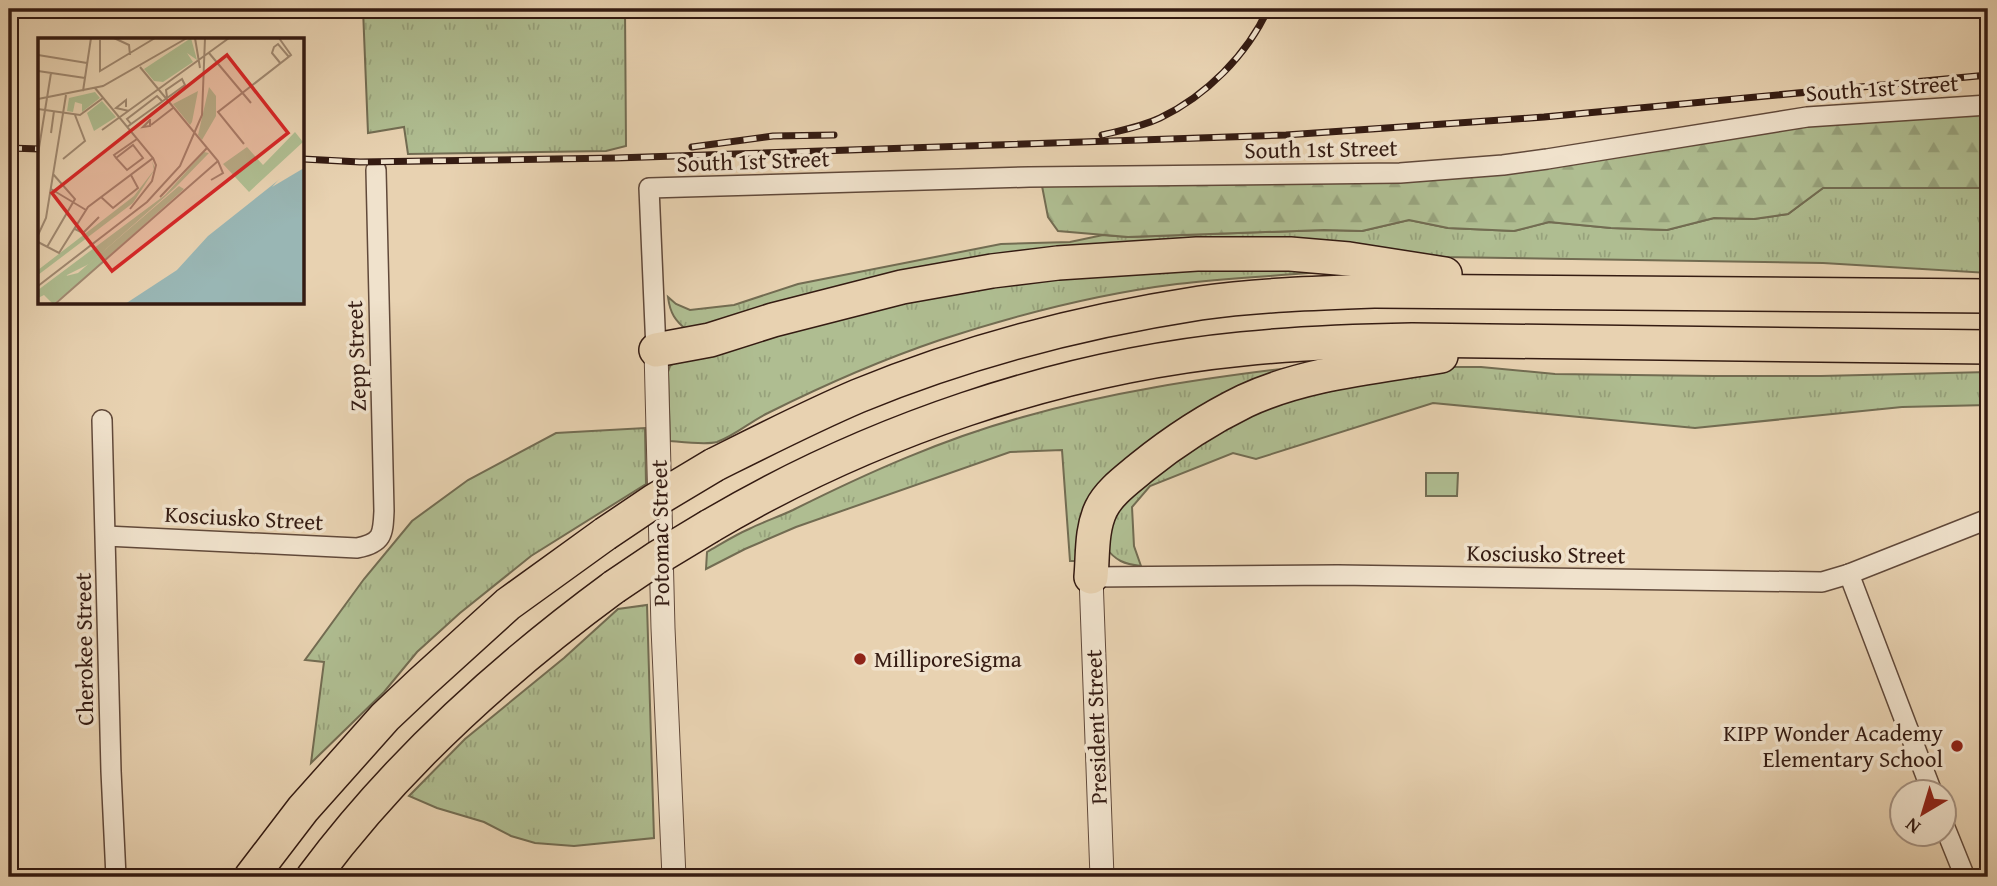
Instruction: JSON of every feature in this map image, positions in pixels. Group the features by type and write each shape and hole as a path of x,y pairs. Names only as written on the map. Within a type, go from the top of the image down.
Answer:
{"highway":[{"path":"656,350 710,340 773,320 902,287 992,271 1118,258 1197,254 1290,254 1349,259 1551,292"},
{"path":"251,877 303,810 386,718 508,604 654,501 715,465 784,429 932,369 1026,340 1114,318 1201,303 1289,294 1375,290 1988,296"},
{"path":"313,877 353,826 440,732 519,660 614,587 752,501 828,464 906,431 989,402 1154,361 1239,349 1324,342 1412,340 1988,347"},
{"path":"1091,577 1094,538 1102,506 1158,454 1228,410 1246,401 1308,380 1530,341"}],"street":[{"name":"South 1st Street","path":"649,188 1029,177 1400,173 1503,165 1807,117 1988,104"},
{"name":"Zepp Street","path":"376,170 384,511 384,528 379,540"},
{"name":"Potomac Street","path":"649,188 674,877"},
{"name":"Cherokee Street","path":"102,420 116,877"},
{"name":"Kosciusko Street","path":"1091,577 1338,575 1822,582 1849,574 1988,519"},
{"name":"Kosciusko Street","path":"106,536 357,548 369,546 379,540"},
{"path":"1849,574 1927,778"},
{"name":"President Street","path":"1091,577 1102,877"},
{"path":"1953,848 1965,877"}],"green space":[{"path":"363,9 625,9 626,146 606,151 408,154 404,127 368,133"},
{"path":"1988,113 1988,188 1823,188 1788,214 1754,219 1714,218 1667,230 1549,222 1514,231 1448,228 1409,220 1362,231 1128,237 1058,231 1048,217 1042,186 1386,181 1810,126"},
{"path":"1823,188 1988,188 1988,273 1823,263 1440,257 1210,247 688,331 674,316 668,297 690,310 734,305 798,284 1001,244 1070,242 1103,235 1128,237 1362,231 1409,220 1448,228 1514,231 1549,222 1667,230 1714,218 1754,219 1788,214"},
{"path":"1084,270 1341,270 1177,284 1117,293 1028,314 940,340 874,365 768,413 717,442 670,441 668,372 670,366 677,361 840,311"},
{"path":"1446,367 1481,367 1555,374 1713,376 1988,372 1988,405 1902,407 1695,428 1433,403 1256,459 1233,453 1150,486 1132,507 1134,546 1141,566 1121,561 1105,547 1114,505 1249,408"},
{"path":"1289,368 1192,423 1076,561 1070,561 1062,450 1010,452 796,527 706,569 707,552 738,534 877,470 993,426 1122,393"},
{"path":"645,428 646,484 531,556 460,613 417,652 384,692 311,763 324,662 305,660 364,579 412,521 468,480 556,433"},
{"path":"1426,473 1458,473 1457,496 1426,496"},
{"path":"647,605 654,838 574,846 535,843 409,796 465,739 564,658 618,609"}],"railway":[{"path":"1102,135 1153,121 1177,109 1209,86 1237,58 1268,9"},
{"path":"304,159 360,162 616,158 1286,135 1544,117 1988,75"},
{"path":"692,147 773,136 834,135"},
{"path":"9,148 38,149"}],"place":[{"name":"MilliporeSigma","path":"860,659"},
{"name":"KIPP Wonder Academy Elementary School","path":"1957,746"}]}
